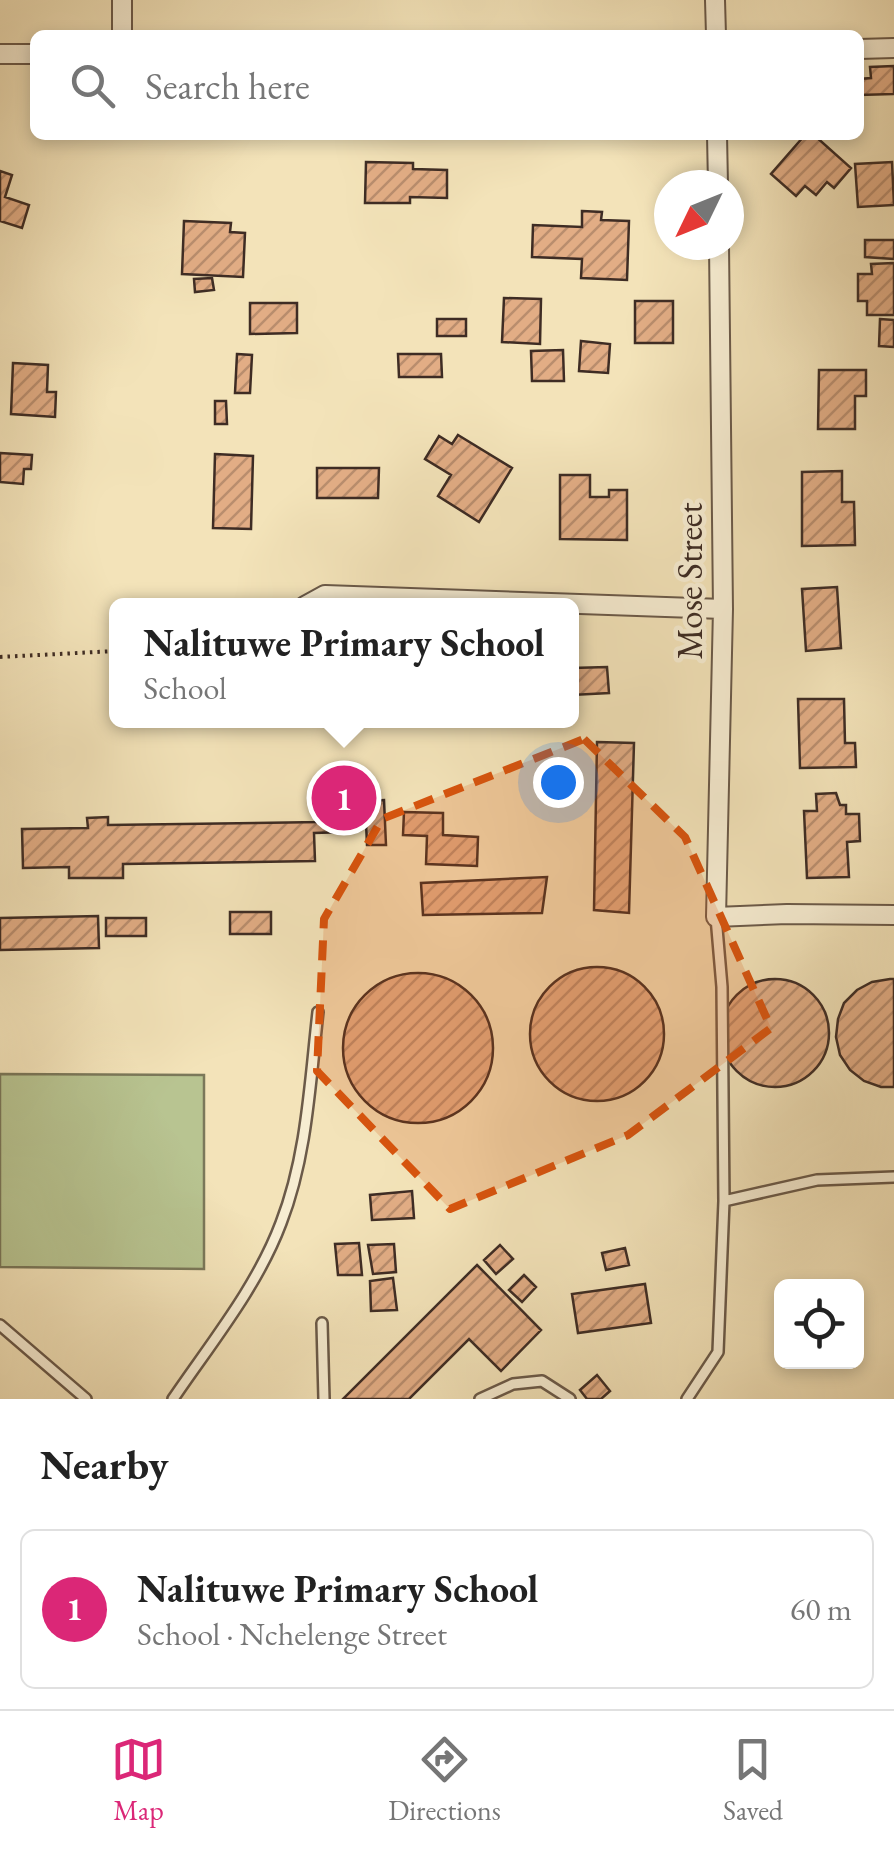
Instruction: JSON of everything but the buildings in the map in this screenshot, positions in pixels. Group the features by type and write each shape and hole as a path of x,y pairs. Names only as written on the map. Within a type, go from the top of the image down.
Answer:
{"street":[{"path":"122,0 122,30"},
{"path":"716,0 716,30"},
{"path":"864,49 894,48"},
{"path":"0,54 30,54"},
{"path":"717,140 718,170"},
{"name":"Mose Street","path":"716,917 723,609 718,260"},
{"path":"319,598 410,598"},
{"path":"579,604 723,609"},
{"path":"716,917 894,915"}],"lane":[{"path":"687,1399 718,1352 724,1200 722,986 716,917"},
{"path":"173,1399 242,1298 281,1224 303,1140 318,1012"},
{"path":"724,1200 817,1180 894,1177"},
{"path":"322,1323 324,1399"},
{"path":"0,1325 86,1399"},
{"path":"480,1399 513,1384 542,1381 570,1399"}],"path":[{"path":"0,658 109,651"}],"highlighted area":[{"path":"584,739 685,837 771,1028 628,1135 450,1209 317,1071 324,919 382,819"}],"green space":[{"path":"0,1074 204,1075 204,1269 0,1267"}],"place":[{"name":"Nalituwe Primary School","path":"344,798"}]}
